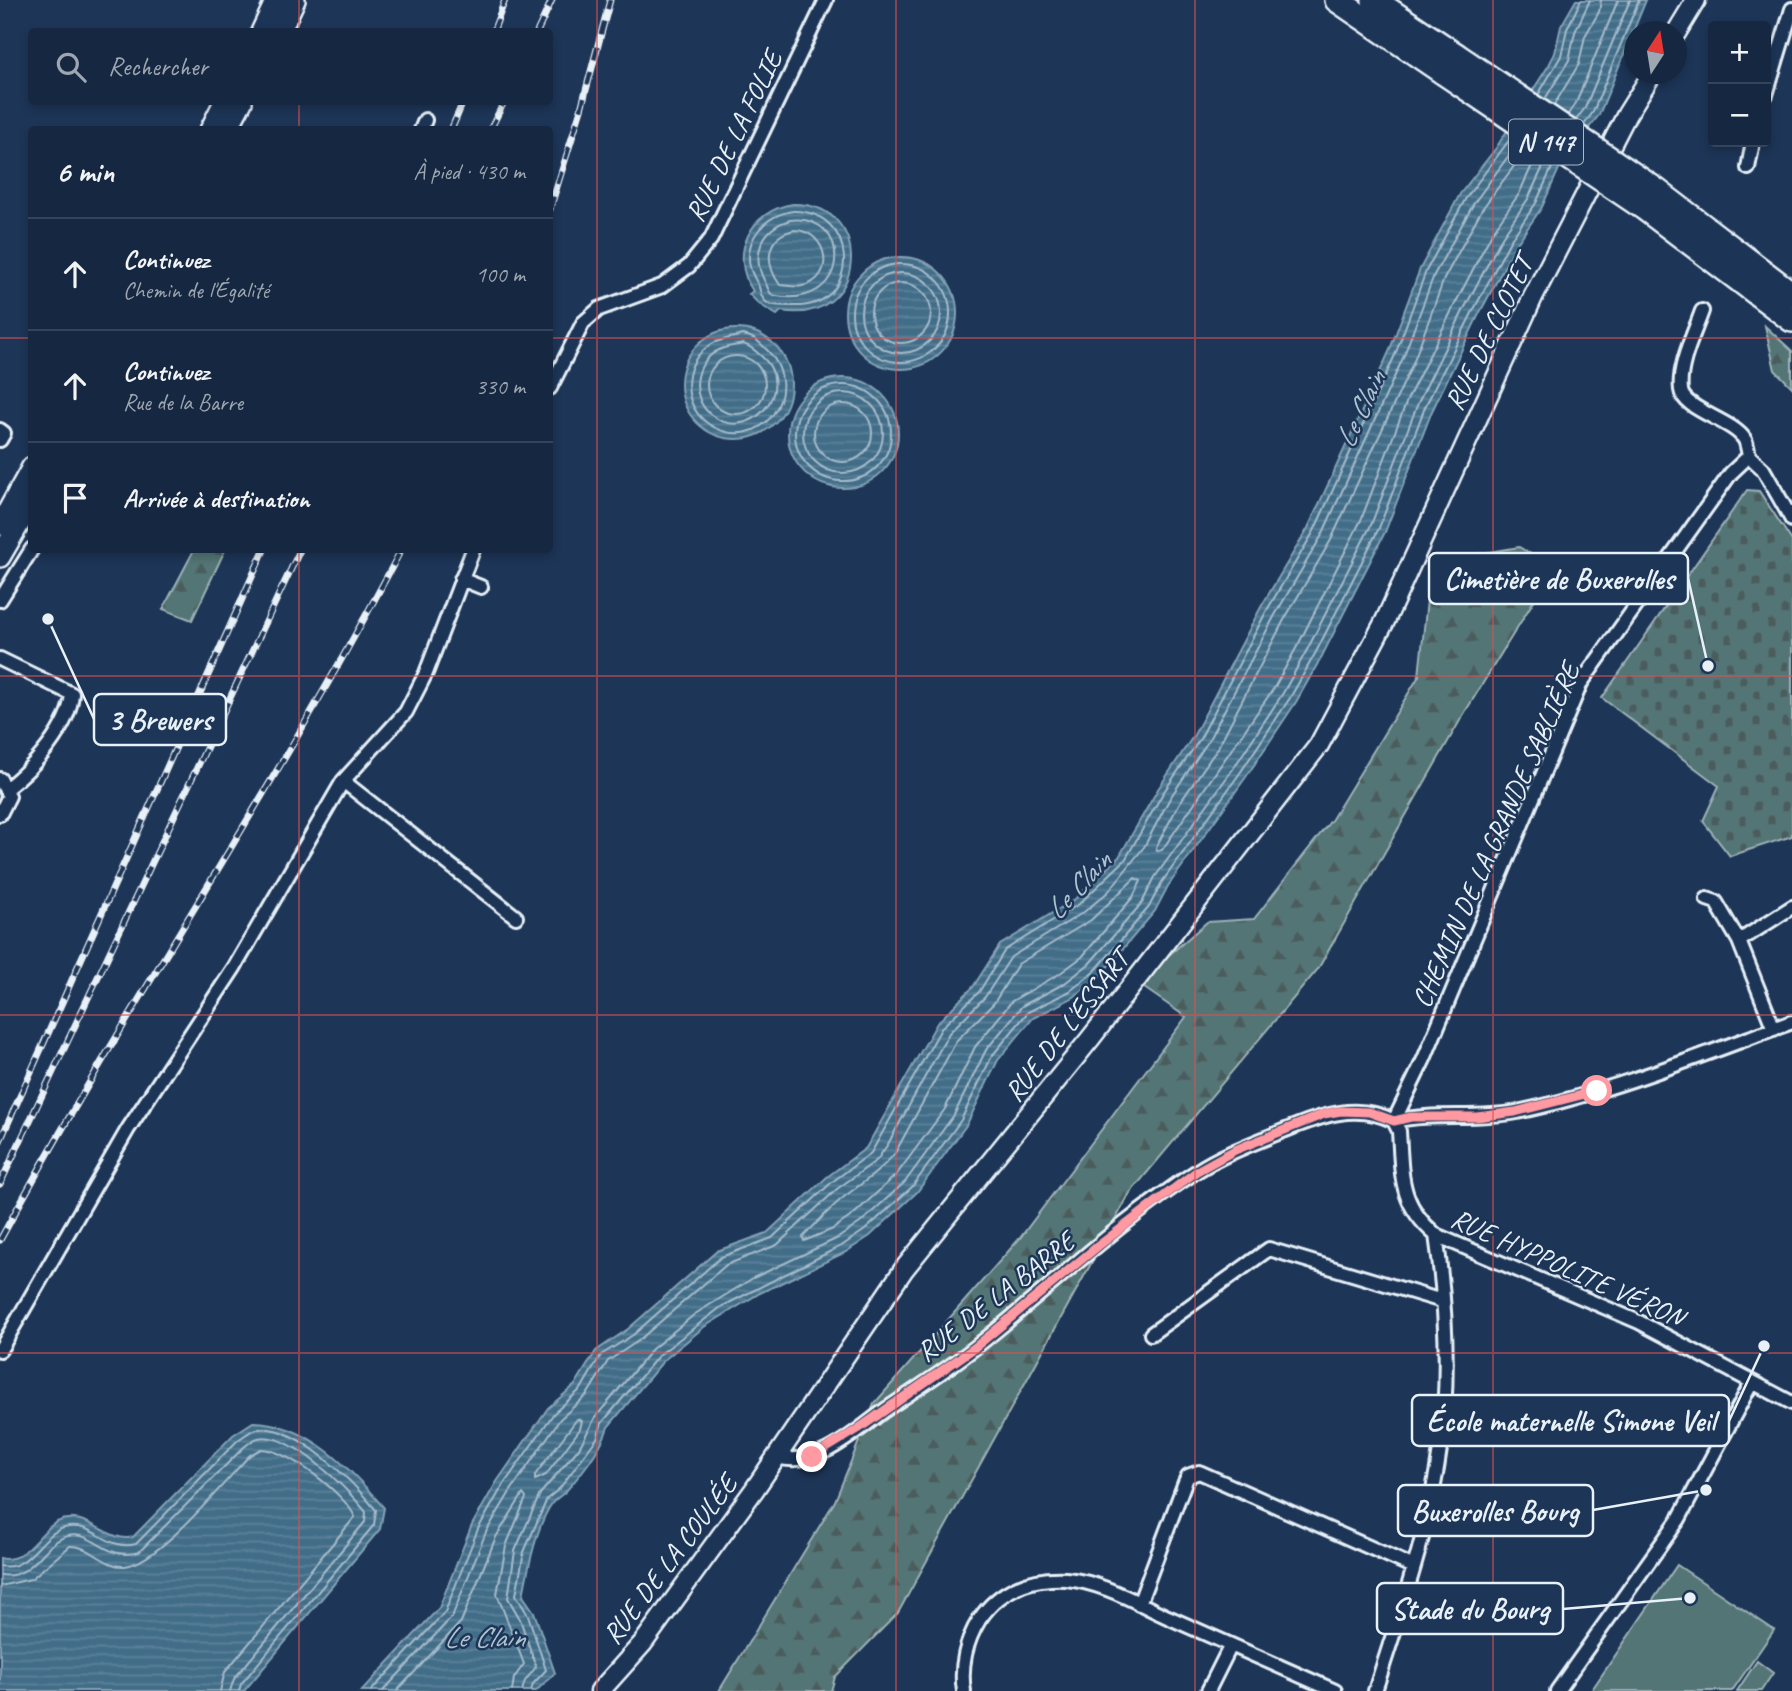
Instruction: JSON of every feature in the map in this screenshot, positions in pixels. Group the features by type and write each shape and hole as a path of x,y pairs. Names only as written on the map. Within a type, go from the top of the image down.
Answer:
{"highway":[{"name":"N 147","path":"1337,0 1450,64 1792,294"},
{"name":"N 147","path":"1374,0 1450,64"},
{"name":"N 147","path":"1651,200 1792,320"}],"main road":[{"path":"263,28 276,0"},
{"path":"281,28 295,0"},
{"path":"1683,21 1696,0"},
{"name":"RUE DE CLOTET","path":"1385,621 1499,366 1621,126 1646,84"},
{"path":"212,126 222,105"},
{"path":"229,126 240,105"},
{"path":"0,525 28,474"},
{"path":"0,557 28,509"},
{"name":"RUE DE L'ESSART","path":"778,1457 904,1269 1291,784 1319,745 1385,621"},
{"name":"RUE DE LA COULÉE","path":"600,1691 643,1643 778,1457"}],"street":[{"name":"RUE DE LA FOLIE","path":"553,382 583,323 599,309 662,286 689,266 711,239 826,0"},
{"path":"1769,84 1792,9"},
{"path":"1748,168 1752,147"},
{"path":"1702,310 1687,354 1681,391 1685,400 1733,428 1745,440 1749,456 1763,469 1792,520"},
{"name":"CHEMIN DE LA GRANDE SABLIÈRE","path":"1394,1121 1424,1059 1581,683 1731,473 1749,456"},
{"path":"0,600 29,553"},
{"path":"0,1350 128,1129 234,968 343,781 406,712 426,673 472,553"},
{"path":"461,579 481,587"},
{"path":"0,659 72,694 70,713 23,776 4,783 9,796 0,814"},
{"path":"343,781 516,917"},
{"path":"1707,899 1716,902 1739,941 1774,1029"},
{"path":"1739,941 1792,907"},
{"path":"1394,1121 1411,1117 1477,1117 1515,1112 1597,1091 1792,1022"},
{"name":"RUE DE LA BARRE","path":"778,1457 812,1457 858,1429 974,1348 1098,1246 1206,1166 1235,1150 1324,1114 1355,1110 1394,1121"},
{"name":"RUE HYPPOLITE VÉRON","path":"1394,1121 1399,1131 1405,1195 1417,1217 1436,1236 1639,1322 1751,1384 1792,1403"},
{"path":"1375,1691 1414,1567 1441,1439 1445,1372 1436,1236"},
{"path":"1152,1334 1269,1250 1442,1301"},
{"path":"1557,1691 1679,1519 1751,1384"},
{"path":"1139,1604 1185,1482 1199,1472 1414,1567"},
{"path":"964,1691 965,1655 976,1626 995,1600 1017,1586 1066,1579 1087,1583 1139,1604 1335,1691"},
{"path":"1208,1691 1231,1645"}],"green space":[{"path":"1765,326 1792,351 1792,387 1775,370"},
{"path":"1747,490 1759,491 1792,541 1792,836 1730,856 1703,821 1719,786 1602,698"},
{"path":"1519,547 1554,568 1462,717 1318,969 1130,1193 898,1613 835,1677 831,1691 719,1691 835,1501 874,1404 1020,1238 1186,1017 1137,983 1207,922 1254,919 1332,819 1419,676 1431,562"},
{"path":"192,553 224,553 192,620 163,609"},
{"path":"1677,1565 1774,1630 1732,1691 1591,1691"},
{"path":"1757,1661 1773,1673 1761,1691 1737,1691"}],"water":[{"name":"Le Clain","path":"1576,0 1646,0 1637,21 1624,21 1624,54 1599,115 1562,162 1542,207 1516,245 1478,316 1432,411 1385,532 1322,656 1296,702 1168,886 1155,911 1100,976 1074,997 1033,1018 998,1060 967,1124 917,1192 870,1236 846,1252 760,1293 704,1327 664,1360 608,1427 590,1461 547,1511 538,1534 523,1596 534,1612 555,1673 536,1691 362,1691 439,1608 472,1525 496,1483 548,1408 575,1385 596,1351 628,1329 717,1251 767,1233 827,1177 866,1148 937,1023 973,987 1000,945 1075,899 1119,857 1158,789 1194,735 1261,607 1308,528 1389,352 1420,269 1460,194 1496,148 1549,65 1555,53 1561,26"},
{"path":"793,204 820,209 838,222 849,241 851,263 845,283 831,300 810,311 781,311 777,315 749,294 753,291 743,263 744,249 755,224 778,208"},
{"path":"901,257 922,261 941,273 953,292 957,313 953,334 941,353 922,365 901,369 880,365 861,353 849,334 845,313 849,292 861,273 880,261"},
{"path":"736,329 757,333 775,345 787,363 791,384 787,405 775,423 757,435 736,439 715,435 697,423 685,405 681,384 685,363 697,345 715,333"},
{"path":"843,378 864,382 882,394 894,412 898,433 894,454 882,472 864,484 843,488 822,484 804,472 792,454 788,433 792,412 804,394 822,382"},
{"path":"253,1422 273,1424 310,1439 343,1464 384,1508 380,1529 244,1691 0,1691 0,1558 17,1557 50,1526 68,1519 87,1522 115,1536 133,1537 233,1435"}],"railway":[{"path":"494,28 505,0"},
{"path":"539,28 552,0"},
{"path":"553,199 610,0"},
{"path":"453,126 462,105"},
{"path":"492,126 502,105"},
{"path":"0,1141 263,553"},
{"path":"0,1184 299,553"},
{"path":"0,1240 99,1067 354,638 399,553"}],"place":[{"name":"3 Brewers","path":"48,619"},
{"name":"Cimetière de Buxerolles","path":"1708,666"},
{"name":"École maternelle Simone Veil","path":"1764,1346"},
{"name":"Buxerolles Bourg","path":"1706,1490"},
{"name":"Stade du Bourg","path":"1690,1598"}],"route":[{"path":"812,1457 824,1452 974,1348 1098,1246 1197,1171 1235,1150 1324,1114 1341,1111 1369,1112 1394,1121 1411,1117 1477,1117 1515,1112 1597,1091"}]}
